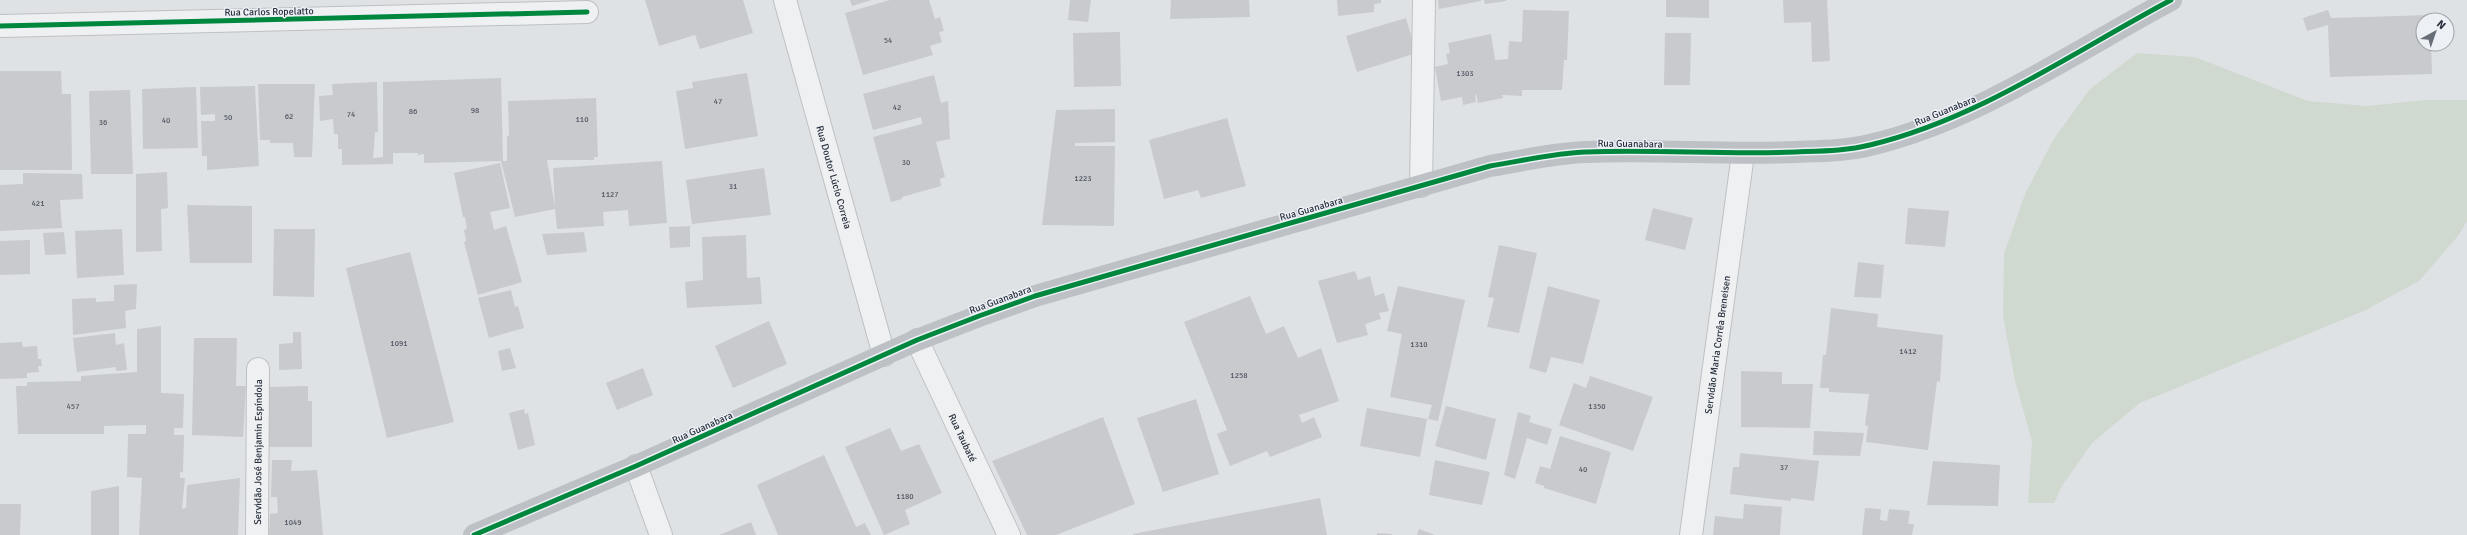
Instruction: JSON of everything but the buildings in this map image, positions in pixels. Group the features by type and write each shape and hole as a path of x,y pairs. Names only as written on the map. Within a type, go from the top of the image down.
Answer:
{"main road":[{"name":"Rua Guanabara","path":"474,535 636,466 917,340 1035,296 1490,166 1584,152 1743,154 1835,150 1869,146 1946,120 1986,104 2171,0"}],"street":[{"name":"Rua Doutor Lúcio Correia","path":"785,0 884,355"},
{"path":"1421,186 1424,0"},
{"name":"Rua Carlos Ropelatto","path":"0,26 586,12"},
{"name":"Servidão Maria Corrêa Breneisen","path":"1692,535 1743,154"},
{"name":"Rua Taubaté","path":"917,340 1009,535"},
{"name":"Servidão José Benjamin Espíndola","path":"257,535 258,370"},
{"path":"636,466 661,535"}],"shaded area":[{"path":"2137,53 2195,57 2308,101 2367,106 2426,100 2467,100 2467,221 2458,236 2419,281 2366,310 2140,403 2092,443 2062,486 2054,503 2028,503 2032,441 2015,381 2003,316 2004,254 2025,194 2053,140 2090,89"}],"cycle path":[{"path":"474,535 636,466 917,340 1035,296 1490,166 1550,156 1586,152 1638,151 1769,153 1833,150 1870,145 1949,119 1987,101 2025,82 2171,0"},
{"path":"0,26 587,12"}]}
